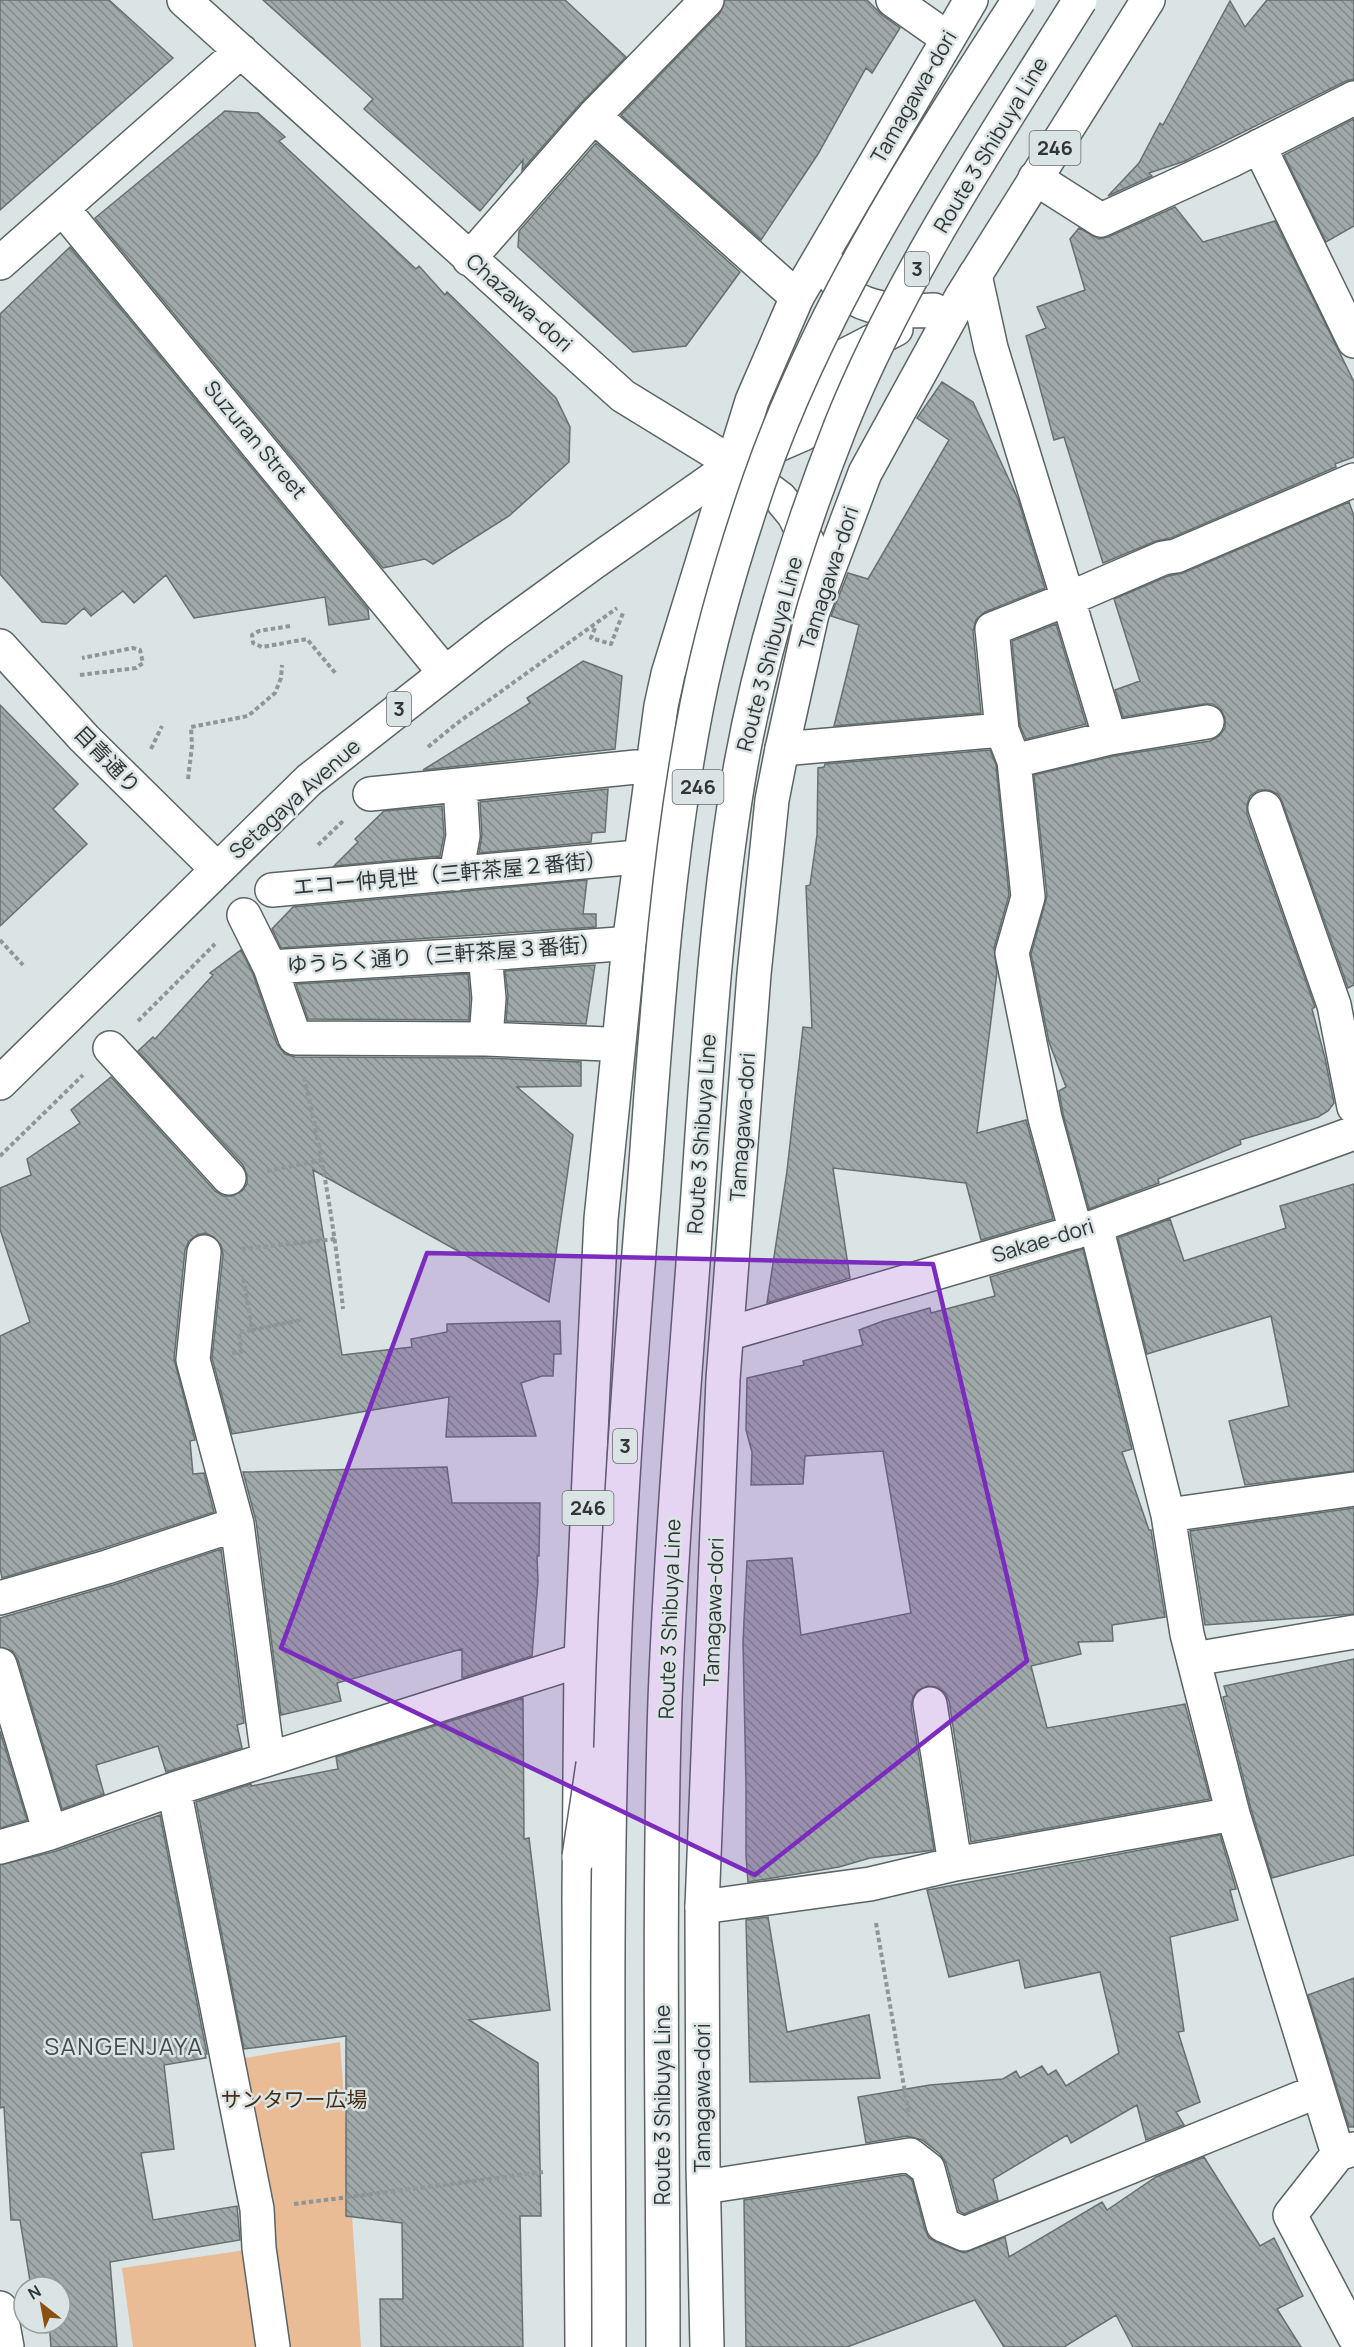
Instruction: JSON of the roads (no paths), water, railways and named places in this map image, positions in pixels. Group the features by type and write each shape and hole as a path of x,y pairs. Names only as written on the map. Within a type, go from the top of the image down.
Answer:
{"main road":[{"path":"469,259 594,116 707,0"},
{"path":"893,0 947,38"},
{"name":"Tamagawa-dori","path":"582,2347 579,1857 581,1660 601,1219 639,855 662,706 668,674 752,401 797,297 971,0"},
{"name":"3","path":"609,2347 609,1856 618,1570 628,1390 657,1021 673,862 696,709 714,629 735,553 778,432 814,348 846,285 924,149 1018,0"},
{"name":"246","path":"579,1857 597,1738 629,1589 683,891 696,798 747,561 798,411 854,289 931,159 1031,0"},
{"name":"Route 3 Shibuya Line","path":"663,2347 662,1871 665,1708 672,1545 712,1004 741,764 756,693 794,558 842,425 874,353 915,273 975,169 1080,0"},
{"name":"Tamagawa-dori","path":"707,2347 702,1907 723,1379 754,974 772,800 812,614 865,473 957,293 1035,178 1121,46 1148,0"},
{"name":"Chazawa-dori","path":"192,3 241,51 469,259 624,396 734,464 780,498 794,515 814,561 812,614"},
{"path":"0,263 241,51"},
{"path":"1035,178 1101,220 1259,146 1354,98"},
{"path":"594,116 797,297"},
{"path":"1259,146 1354,341"},
{"name":"Suzuran Street","path":"63,209 445,673"},
{"path":"834,233 829,259 833,276 842,288 858,300 885,309 904,312 957,293 991,348 1110,738"},
{"name":"3","path":"734,464 803,434 838,359 957,293"},
{"name":"Setagaya Avenue","path":"0,1083 309,780 445,673 593,563 734,464"},
{"path":"1354,480 1176,556 1163,558 992,630 1002,730 1014,761 1028,897 1012,953 1045,1118 1086,1229 1168,1515 1187,1634 1233,1814 1318,2091 1346,2151 1290,2216 1354,2336"},
{"name":"目青通り","path":"0,646 84,738 217,869"},
{"path":"1014,761 1110,738 1207,722"},
{"path":"782,748 1002,730"},
{"path":"370,794 636,767"},
{"path":"456,874 464,836 460,785"},
{"path":"1265,808 1334,1005 1354,1107"},
{"name":"エコー仲見世（三軒茶屋２番街）","path":"272,890 627,858"},
{"path":"244,915 270,967 295,1038 486,1039 607,1044"},
{"name":"ゆうらく通り（三軒茶屋３番街）","path":"270,967 618,944"},
{"path":"485,954 489,998 486,1039"},
{"path":"110,1048 229,1178"},
{"name":"Sakae-dori","path":"727,1334 1086,1229 1354,1132"},
{"path":"204,1252 193,1360 237,1524 268,1759"},
{"path":"1168,1515 1354,1490"},
{"path":"0,1598 106,1567 237,1524"},
{"path":"1194,1659 1354,1632"},
{"path":"0,1847 50,1833 174,1789 581,1660"},
{"path":"0,1665 7,1706 50,1833"},
{"path":"930,1704 955,1864"},
{"path":"174,1789 257,2209 259,2248 273,2347"},
{"path":"702,1907 870,1884 955,1864 1233,1814"},
{"path":"704,2187 910,2154 928,2169 943,2225 964,2234 1318,2091"},
{"path":"0,2309 7,2347"}],"district":[{"name":"SANGENJAYA","path":"124,2047"}],"park label":[{"name":"サンタワー広場","path":"294,2100"}]}
